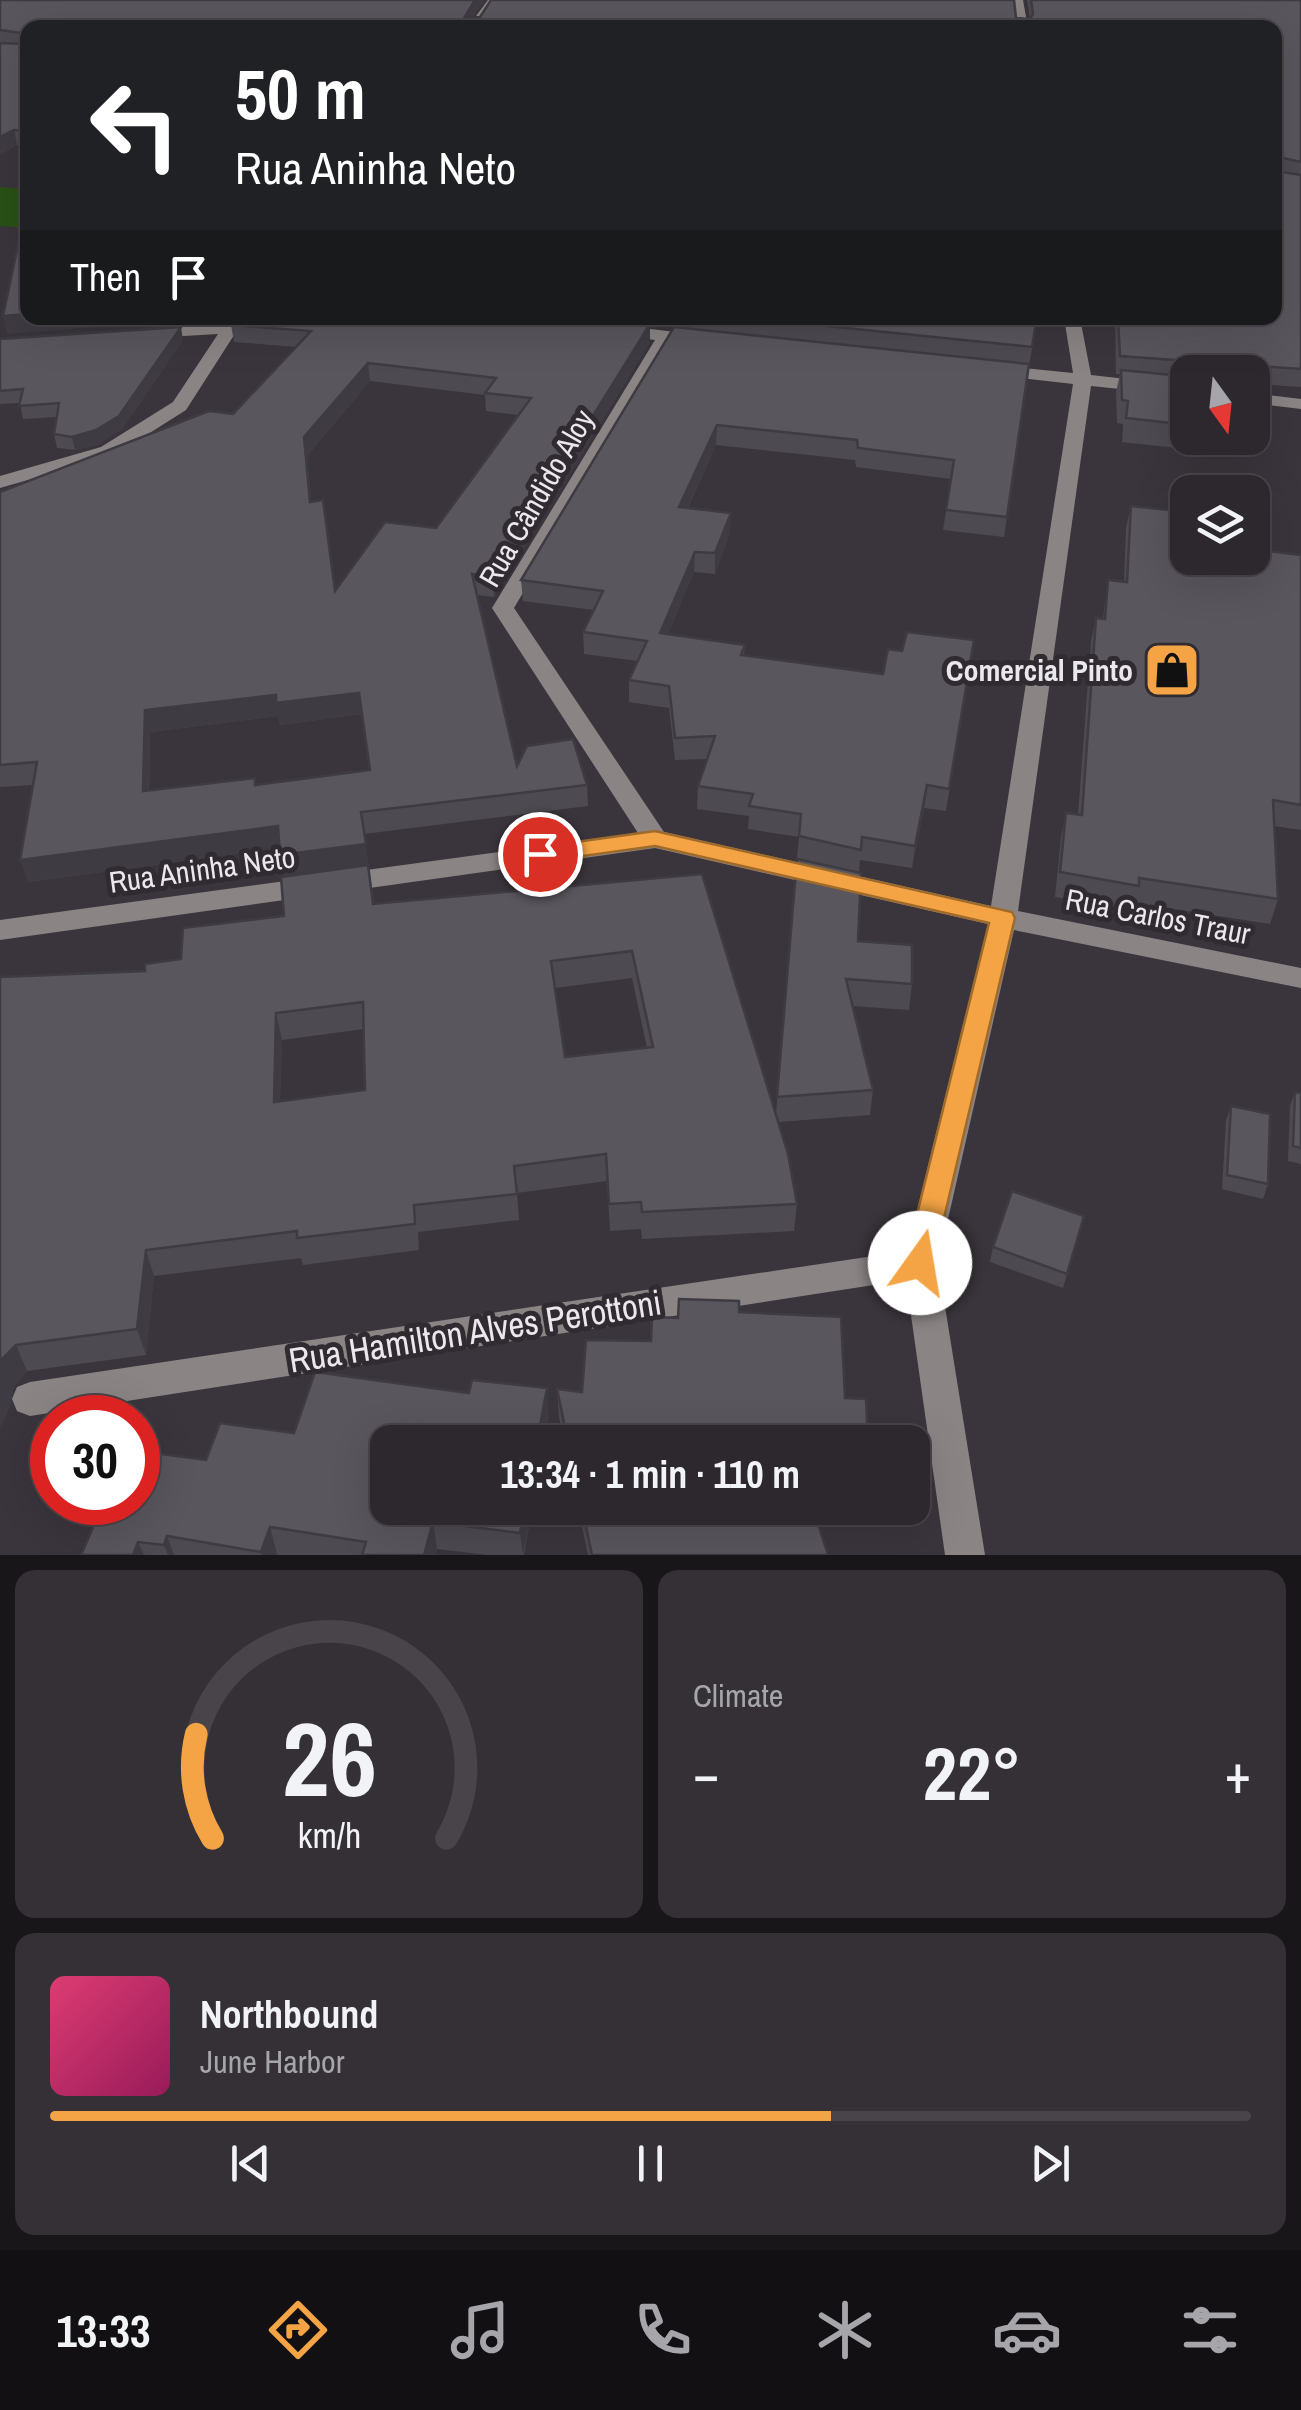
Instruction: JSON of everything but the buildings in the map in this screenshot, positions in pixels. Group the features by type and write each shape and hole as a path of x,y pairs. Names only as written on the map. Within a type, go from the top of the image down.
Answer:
{"street":[{"path":"134,334 208,325"},
{"path":"0,482 108,451 180,406 231,325"},
{"path":"966,1555 920,1263 1003,918 1083,379 1073,325"},
{"path":"606,329 726,342"},
{"name":"Rua Cândido Aloy","path":"655,838 503,608 666,336"},
{"path":"984,369 1170,389"},
{"path":"1270,400 1301,404"},
{"name":"Rua Aninha Neto","path":"0,930 655,838 1003,918"},
{"name":"Rua Carlos Traur","path":"1003,918 1301,978"},
{"name":"Rua Hamilton Alves Perottoni","path":"56,1395 920,1263"}],"green space":[{"path":"0,187 20,188 20,227 0,226"}],"place":[{"name":"Comercial Pinto","path":"1172,670"}],"route":[{"path":"540,854 655,838 1003,918 920,1263"}]}
